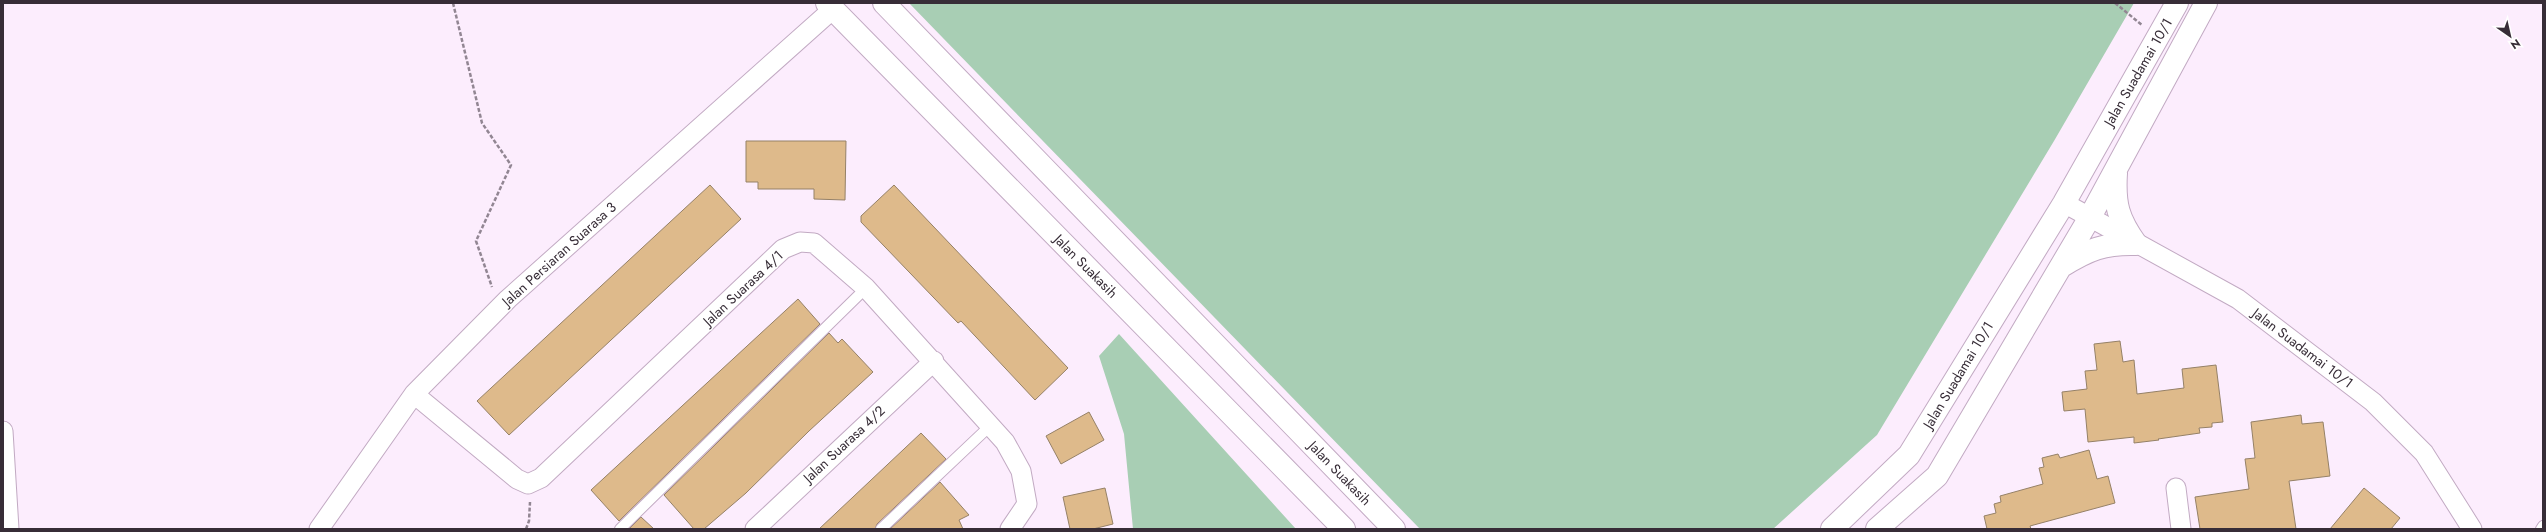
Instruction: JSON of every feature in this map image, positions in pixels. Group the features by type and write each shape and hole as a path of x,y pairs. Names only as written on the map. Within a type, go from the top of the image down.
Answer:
{"main road":[{"name":"Jalan Suakasih","path":"884,3 1394,529"},
{"name":"Jalan Suadamai 10/1","path":"1832,529 1910,454 2064,203 2177,3"},
{"name":"Jalan Suadamai 10/1","path":"1876,529 1937,476 2090,217 2206,3"},
{"name":"Jalan Suakasih","path":"830,6 1344,529"},
{"path":"2116,168 2114,200 2123,226 2136,244"},
{"path":"2059,268 2088,250 2116,243 2136,244"}],"street":[{"name":"Jalan Persiaran Suarasa 3","path":"319,529 414,394 508,299 830,6"},
{"name":"Jalan Suadamai 10/1","path":"2064,203 2238,299 2373,402 2424,453 2472,529"},
{"name":"Jalan Suarasa 4/1","path":"528,484 541,478 783,249 800,242 814,243 866,288 934,361 1005,442 1021,472 1027,504 1010,529"},
{"name":"Jalan Suarasa 4/2","path":"755,529 934,361"},
{"path":"414,394 518,479 528,484"},
{"path":"3,431 9,529"},
{"path":"2176,488 2181,529"}],"lane":[{"path":"620,529 866,288"},
{"path":"881,529 991,425"}],"path":[{"path":"453,3 482,124 511,165 476,241 492,286 508,299"},
{"path":"2115,3 2158,38"},
{"path":"526,529 529,521 531,497 528,484"}],"green space":[{"path":"909,3 2134,3 2054,141 1877,435 1773,529 1420,529"},
{"path":"1119,334 1296,529 1133,529 1124,434 1099,356"}],"building":[{"path":"746,141 846,141 845,200 814,199 814,189 758,189 758,182 746,182"},
{"path":"710,185 741,219 509,435 477,401"},
{"path":"894,185 1068,368 1035,400 961,321 958,323 861,222 861,216"},
{"path":"798,299 820,324 619,521 591,490"},
{"path":"829,333 838,343 842,339 873,372 809,431 746,493 704,529 694,529 664,495"},
{"path":"2120,341 2123,362 2134,360 2137,394 2184,388 2182,369 2216,365 2223,422 2212,423 2212,427 2199,428 2200,433 2158,439 2159,440 2134,443 2134,437 2088,442 2085,409 2064,411 2062,392 2087,389 2085,371 2097,370 2094,344"},
{"path":"1089,412 1104,440 1061,464 1046,436"},
{"path":"2301,415 2302,424 2323,422 2330,476 2289,481 2296,529 2200,529 2195,497 2249,489 2245,459 2255,458 2251,422"},
{"path":"921,433 946,459 877,524 875,529 819,529"},
{"path":"2089,450 2097,479 2108,476 2115,503 2030,526 2031,529 1987,529 1984,516 1996,513 1994,504 2001,502 2000,496 2043,484 2039,468 2044,467 2042,458 2058,454 2060,458"},
{"path":"940,482 969,515 959,520 963,529 890,529"},
{"path":"1105,488 1113,524 1093,529 1070,529 1063,497"},
{"path":"2364,488 2400,518 2391,529 2330,529"},
{"path":"641,517 654,529 629,529"}]}
